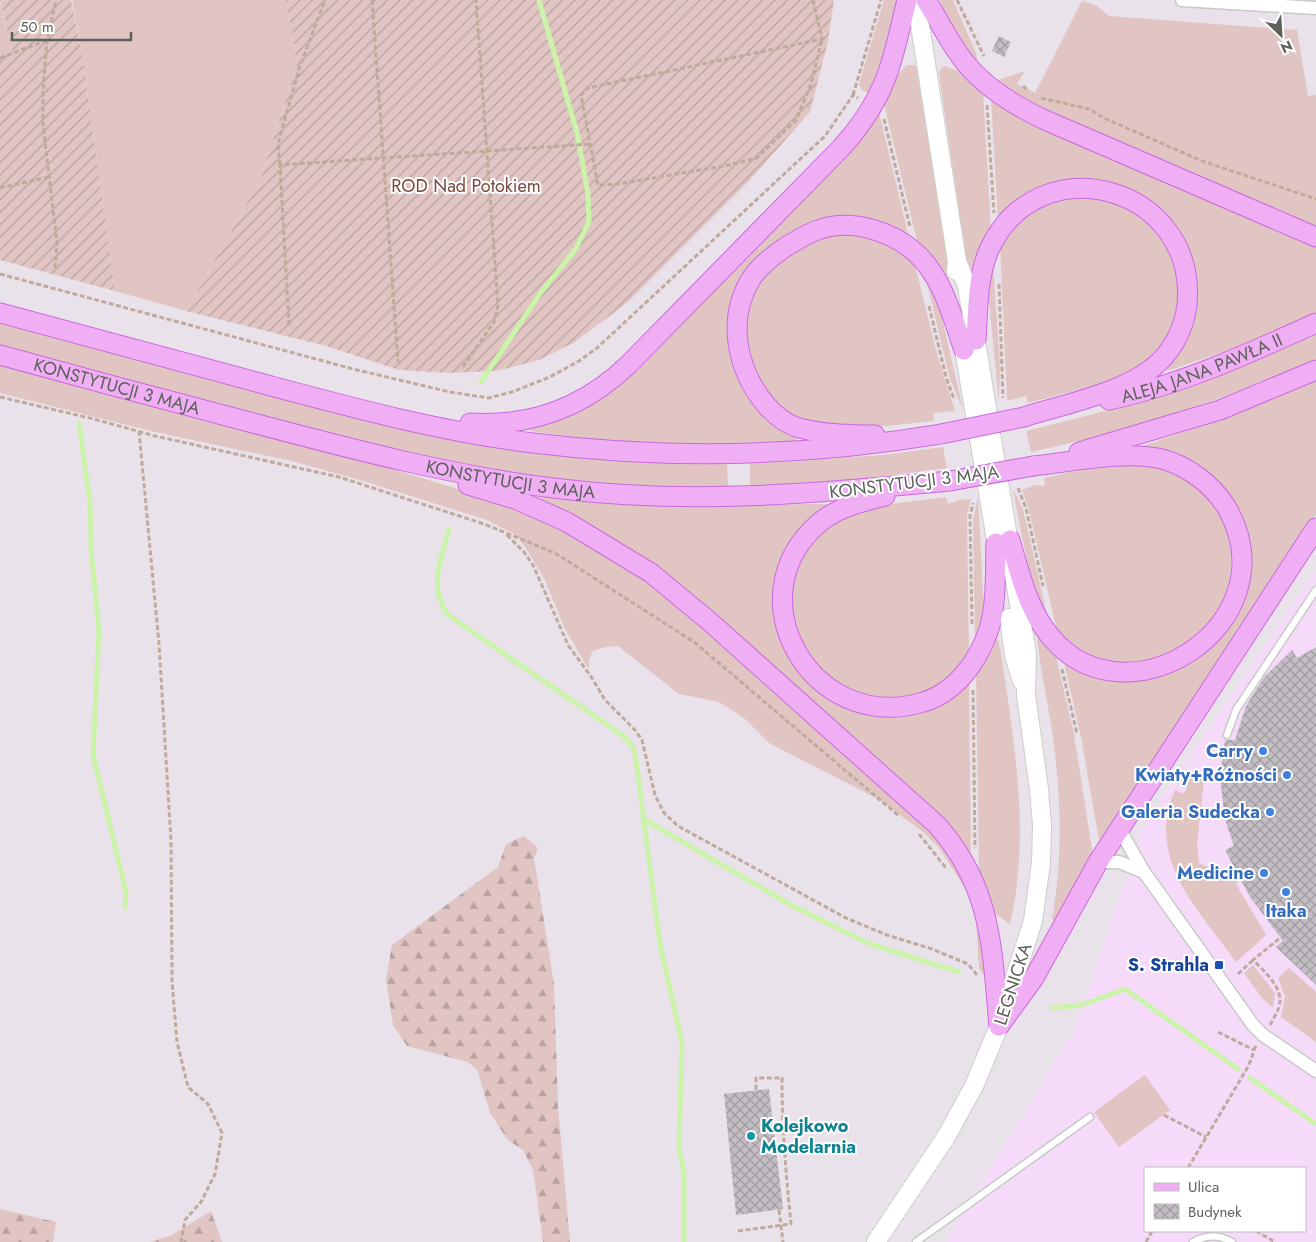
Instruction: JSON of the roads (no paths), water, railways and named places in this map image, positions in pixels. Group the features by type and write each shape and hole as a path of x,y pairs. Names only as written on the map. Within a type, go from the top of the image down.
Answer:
{"main road":[{"path":"376,413 455,422 509,422 544,417 557,412 575,404 611,382 842,148 860,126 874,106 887,78 907,0"},
{"name":"LEGNICKA","path":"881,1238 958,1117 974,1086 999,1026 1033,921 1041,863 1039,789 1026,695 1027,654 1003,542 970,345 968,286 957,261 916,0"},
{"path":"926,0 971,70 1019,107 1316,237"},
{"path":"0,313 376,413 454,430 531,443 660,454 750,454 826,450 941,434 1024,417 1127,383 1152,369 1172,347 1182,328 1186,310 1188,284 1184,263 1169,231 1145,208 1112,192 1090,188 1068,190 1034,201 1014,216 989,251 981,276 970,345"},
{"path":"941,434 852,435 796,427 788,423 761,399 742,365 737,339 742,302 757,270 800,238 821,228 834,226 863,228 876,231 901,242 916,254 929,269 941,288 970,345"},
{"name":"ALEJA JANA PAWŁA II","path":"1024,417 1131,396 1217,365 1316,323"},
{"name":"KONSTYTUCJI 3 MAJA","path":"0,355 371,454 466,475 562,490 668,497 822,493 950,481 1033,466"},
{"path":"1033,466 1220,410 1316,370"},
{"path":"371,454 514,500 567,522 629,558 702,614 918,808 953,844 976,884 986,915 999,1026"},
{"path":"1003,542 1030,604 1045,630 1057,644 1072,656 1108,670 1140,671 1160,667 1188,655 1210,638 1221,623 1236,595 1241,559 1234,524 1217,494 1190,471 1162,459 1130,457 1033,466"},
{"path":"950,481 849,506 828,517 807,536 789,568 783,601 788,632 802,662 833,692 856,704 896,708 925,702 936,697 966,674 982,646 993,608 1003,542"},
{"path":"999,1026 1034,978 1098,862 1316,528"}],"street":[{"path":"1182,0 1310,6"},
{"path":"1120,830 1144,872 1253,1025 1263,1035 1316,1070"},
{"path":"1098,862 1119,862 1144,872"}],"lane":[{"path":"1226,735 1236,710 1313,600 1316,590"},
{"path":"916,1242 1090,1116"},
{"path":"1193,1242 1208,1237 1224,1236 1232,1242"}],"waterway":[{"path":"481,382 541,292 575,250 589,222 588,194 577,133 539,0"},
{"path":"79,423 90,502 91,549 99,631 93,755 126,892 125,907"},
{"path":"449,529 440,562 437,584 442,605 448,615 622,735 631,744 635,753 660,944 682,1043 679,1148 684,1174 684,1242"},
{"path":"643,819 793,906 870,944 959,972"},
{"path":"1052,1008 1082,1005 1125,989 1238,1069"},
{"path":"1250,1078 1316,1124"}],"place":[{"name":"Carry","path":"1263,751"},
{"name":"Kwiaty+Różności","path":"1287,775"},
{"name":"Galeria Sudecka","path":"1270,812"},
{"name":"Medicine","path":"1264,873"},
{"name":"Itaka","path":"1286,892"},
{"name":"S. Strahla","path":"1219,965"},
{"name":"Kolejkowo Modelarnia","path":"751,1136"}],"park label":[{"name":"ROD Nad Potokiem","path":"466,186"}]}
